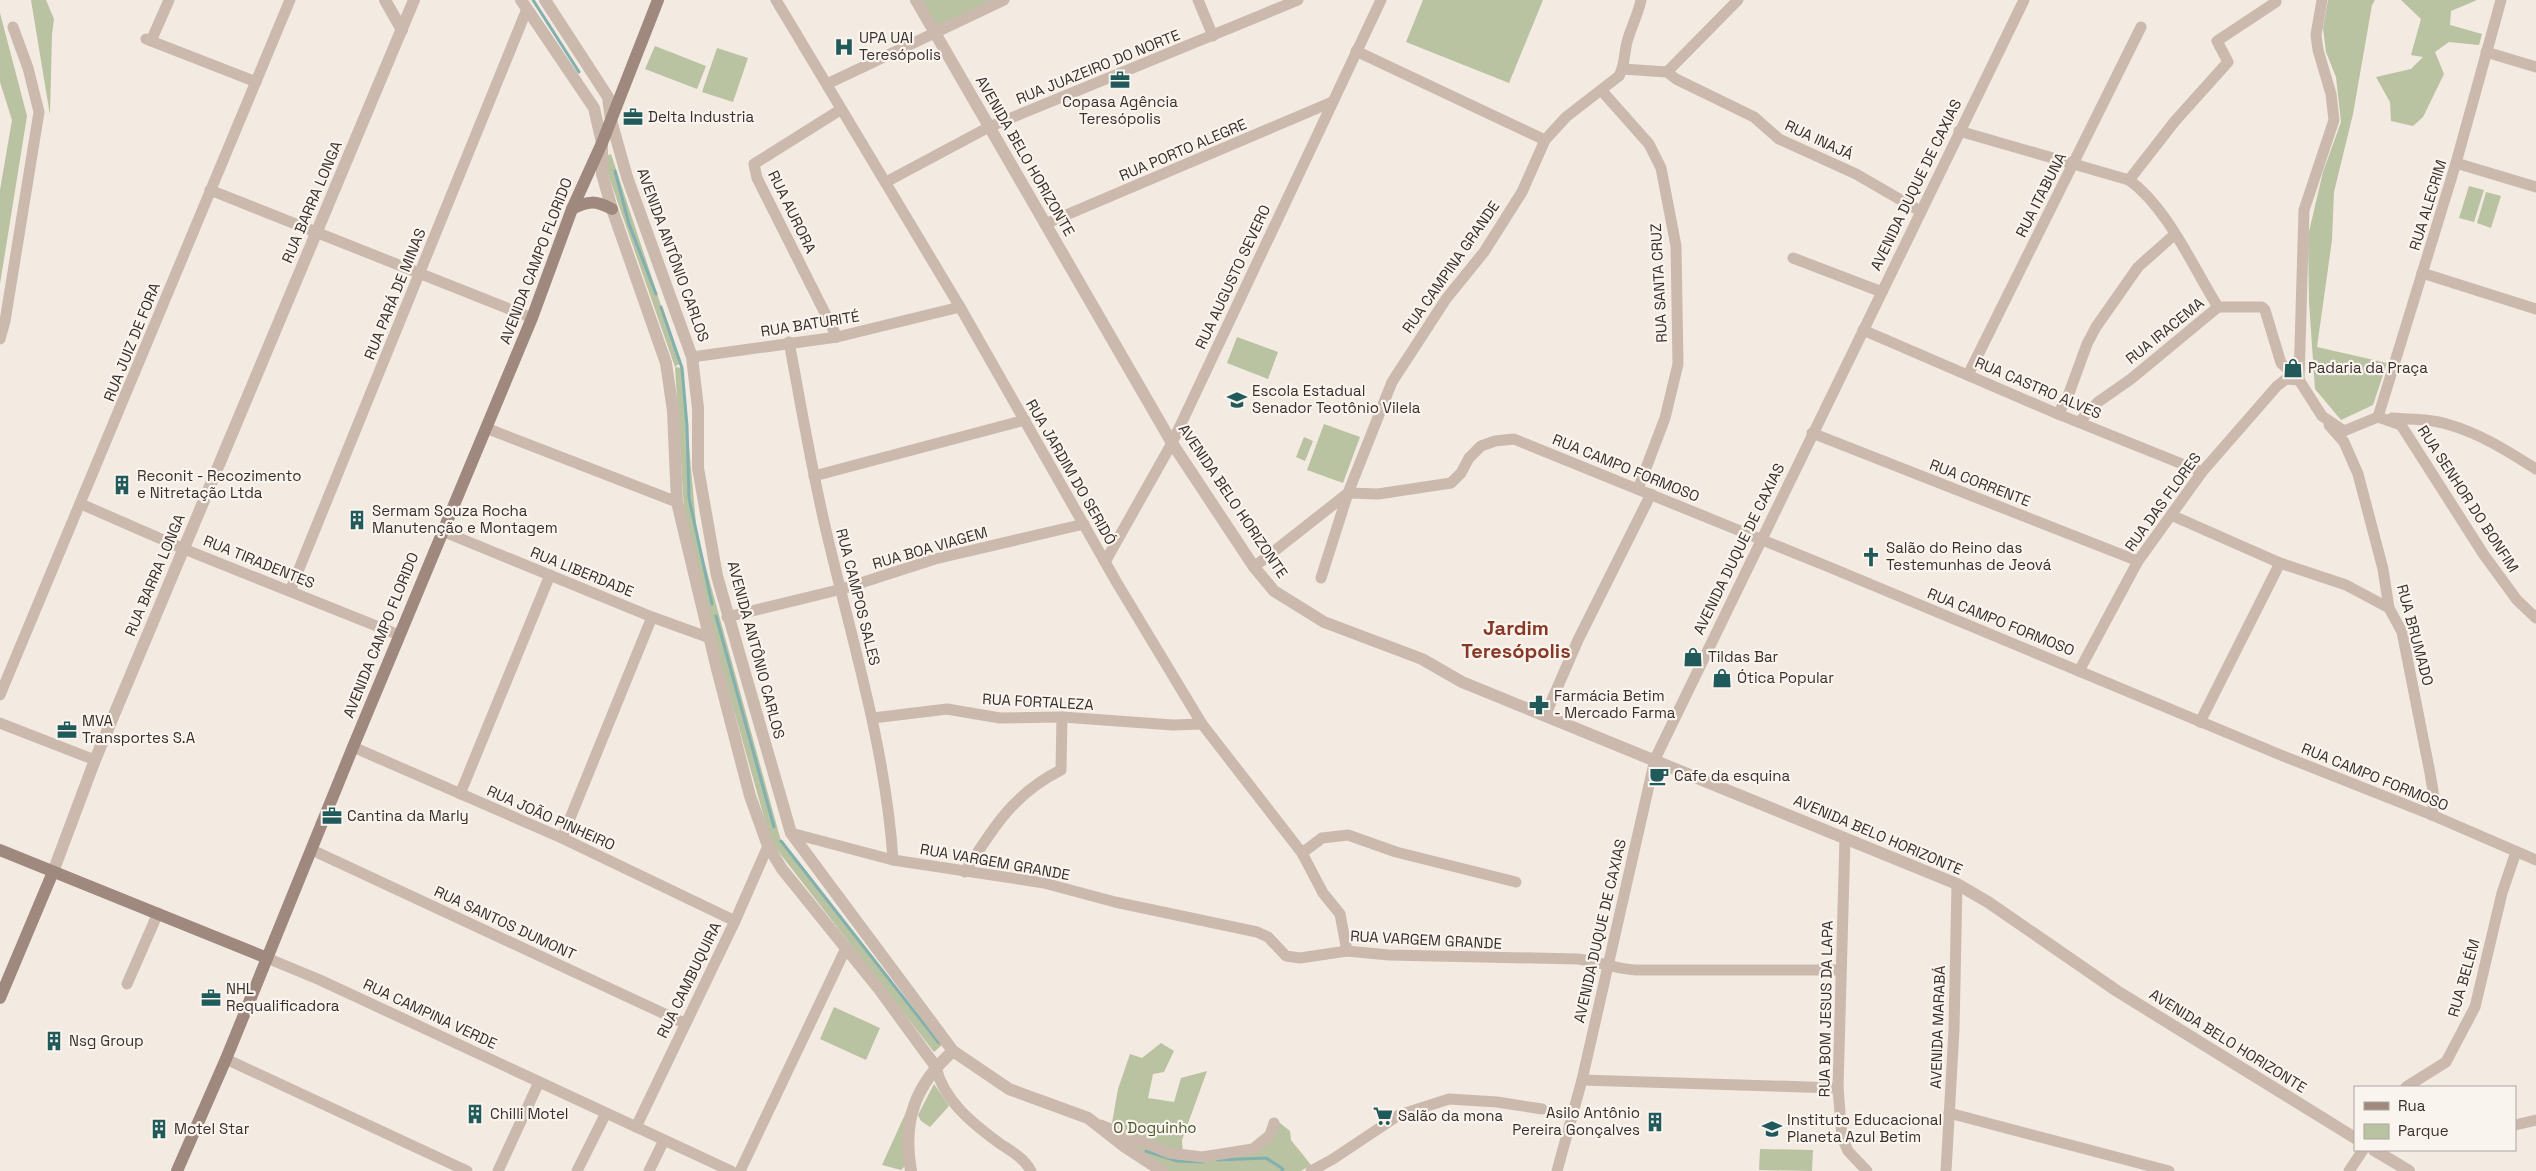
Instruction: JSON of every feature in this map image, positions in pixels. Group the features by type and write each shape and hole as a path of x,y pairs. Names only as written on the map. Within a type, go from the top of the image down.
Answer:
{"main road":[{"name":"AVENIDA CAMPO FLORIDO","path":"177,1171 226,1059 442,530 532,318 572,209 602,143 658,0"},
{"path":"572,209 586,202 594,201 612,209"},
{"name":"RUA CAMPINA VERDE","path":"0,850 267,958"},
{"name":"RUA BARRA LONGA","path":"0,998 53,872"}],"street":[{"path":"168,0 149,40 256,82"},
{"name":"RUA JUIZ DE FORA","path":"0,695 290,0"},
{"path":"385,0 402,30"},
{"name":"RUA BARRA LONGA","path":"53,872 95,760 414,0"},
{"name":"AVENIDA ANTÔNIO CARLOS","path":"545,0 608,97 611,120 627,176 692,357 698,408 698,468 717,576 727,617 791,833 953,1051 1009,1089 1059,1106 1096,1123 1125,1147 1162,1171"},
{"name":"RUA JARDIM DO SERIDÓ","path":"776,0 827,84 840,110 886,182 960,307 1105,562 1202,724 1302,853 1323,893 1340,914 1347,951"},
{"name":"AVENIDA BELO HORIZONTE","path":"916,0 1172,443 1254,567 1274,591 1324,622 1422,660 1462,682 1655,759 1957,884 1988,902 2116,991 2354,1137"},
{"path":"827,84 935,31 1004,0"},
{"path":"1198,0 1213,36"},
{"name":"RUA JUAZEIRO DO NORTE","path":"886,182 989,127 1298,0"},
{"name":"RUA AUGUSTO SEVERO","path":"1105,562 1172,443 1380,0"},
{"path":"1623,69 1627,41 1637,19 1641,0"},
{"path":"1667,72 1738,0"},
{"path":"2322,0 2316,36 2318,50 2331,94 2334,120 2304,210 2300,380 2322,416 2344,430 2378,416 2449,424 2472,433 2536,469"},
{"name":"RUA ALECRIM","path":"2378,416 2456,163 2501,0"},
{"name":"AVENIDA DUQUE DE CAXIAS","path":"1557,1171 1582,1080 1606,966 1655,759 2021,1"},
{"path":"2129,180 2175,121 2228,62 2217,41 2276,2"},
{"path":"524,4 594,108 602,143 602,174 612,209 666,363 673,411 677,502 750,796 768,846 782,869 846,948 936,1067 938,1079 946,1093 981,1130 1026,1163 1031,1171"},
{"name":"RUA PARÁ DE MINAS","path":"290,591 420,273 524,4"},
{"path":"0,339 6,322 39,112 28,68 14,27"},
{"name":"RUA ITABUNA","path":"1968,375 2141,28"},
{"path":"1356,51 1545,140"},
{"path":"2486,52 2536,67"},
{"name":"RUA INAJÁ","path":"1623,69 1667,72 1676,79 1754,117 1779,139 1863,178 1920,211"},
{"name":"RUA CAMPINA GRANDE","path":"1321,578 1348,493 1392,382 1446,299 1484,252 1522,192 1545,140 1566,117 1602,91 1619,76 1623,69"},
{"name":"RUA SANTA CRUZ","path":"1602,91 1649,144 1661,168 1676,246 1678,364 1665,418 1638,489"},
{"name":"RUA PORTO ALEGRE","path":"1045,224 1332,102"},
{"name":"RUA AURORA","path":"837,337 757,178 754,164 840,110"},
{"path":"1959,131 2129,180 2142,190 2166,218 2174,235 2218,307"},
{"path":"2456,163 2536,187"},
{"path":"210,190 532,318"},
{"path":"2058,414 2068,396 2087,344 2096,327 2138,267 2174,235"},
{"path":"1793,258 1882,292"},
{"path":"2422,274 2536,309"},
{"name":"RUA BATURITÉ","path":"692,357 789,342 837,337 960,307"},
{"name":"RUA IRACEMA","path":"2079,422 2098,402 2131,379 2218,307 2262,307 2265,310 2282,364 2300,380"},
{"name":"RUA CASTRO ALVES","path":"1863,330 2058,414 2202,472"},
{"name":"RUA CAMPOS SALES","path":"789,342 814,476 873,718 890,819 892,860"},
{"name":"RUA DAS FLORES","path":"2079,670 2138,561 2202,472 2276,386 2286,379 2300,380"},
{"name":"RUA BRUMADO","path":"2322,416 2344,442 2358,474 2383,569 2389,608 2402,632 2420,716 2434,798 2432,815"},
{"name":"RUA SENHOR DO BONFIM","path":"2378,416 2401,425 2405,430 2484,555 2517,600 2536,618"},
{"path":"814,476 1025,420"},
{"path":"486,428 677,502"},
{"name":"RUA CORRENTE","path":"1812,433 2138,561"},
{"name":"RUA CAMPO FORMOSO","path":"1348,493 1378,494 1452,483 1461,474 1469,458 1481,446 1495,441 1514,439 2079,670 2200,722 2432,815 2536,860"},
{"path":"1254,567 1348,493"},
{"path":"1545,716 1578,640 1651,494"},
{"name":"RUA TIRADENTES","path":"81,504 184,549 399,635"},
{"path":"2171,515 2280,562 2346,586 2389,608"},
{"name":"RUA BOA VIAGEM","path":"727,617 842,589 935,559 1084,524"},
{"name":"RUA LIBERDADE","path":"442,530 652,617 710,638"},
{"path":"2200,722 2280,562"},
{"path":"460,794 550,575"},
{"path":"562,838 652,617"},
{"name":"RUA FORTALEZA","path":"873,718 947,709 1000,718 1062,717 1173,725 1202,724"},
{"path":"964,872 1009,807 1038,781 1060,770 1062,717"},
{"path":"0,723 95,760"},
{"name":"RUA JOÃO PINHEIRO","path":"353,747 562,838 735,920"},
{"name":"RUA VARGEM GRANDE","path":"791,833 892,860 1044,883 1127,905 1257,932 1268,937 1286,956 1300,958 1347,951 1389,955 1578,959 1595,961 1616,969 1636,970 1840,970"},
{"path":"1302,853 1322,838 1348,835 1405,855 1516,882"},
{"name":"RUA BOM JESUS DA LAPA","path":"1845,838 1838,1088 1842,1137 1848,1151 1867,1171"},
{"name":"RUA CAMBUQUIRA","path":"636,1127 684,1023 735,920 768,846"},
{"name":"RUA SANTOS DUMONT","path":"312,850 684,1023"},
{"name":"RUA BELÉM","path":"2408,1086 2446,1062 2468,1024 2475,1007 2502,893 2516,852"},
{"name":"AVENIDA MARABÁ","path":"1946,1171 1954,1030 1957,884"},
{"path":"128,984 158,913"},
{"path":"740,1171 846,948"},
{"name":"RUA CAMPINA VERDE","path":"267,958 320,980 731,1171"},
{"path":"911,1171 907,1134 910,1116 918,1094 936,1067 953,1051"},
{"path":"226,1059 467,1171"},
{"path":"1582,1080 1838,1088"},
{"path":"498,1171 539,1082"},
{"path":"1311,1171 1399,1115 1449,1099 1497,1102 1542,1109"},
{"path":"577,1171 606,1113"},
{"path":"1949,1113 2169,1171"},
{"path":"2516,1125 2536,1120"},
{"path":"1096,1123 1169,1153 1202,1157 1253,1149 1270,1135 1274,1123"},
{"path":"648,1171 664,1140"},
{"path":"2349,1171 2362,1151"},
{"path":"2376,1151 2409,1171"}],"green space":[{"path":"31,0 46,0 54,19 50,115"},
{"path":"919,0 997,0 934,27"},
{"path":"1423,0 1543,0 1509,83 1406,42"},
{"path":"2328,0 2375,0 2372,5 2353,114 2334,192 2332,240 2317,347 2387,363 2373,405 2341,420 2315,389 2309,302 2308,236 2323,172 2341,122 2336,77 2326,52 2323,28"},
{"path":"2401,0 2477,0 2451,11 2450,25 2482,34 2479,45 2449,42 2435,52 2444,74 2423,117 2413,126 2391,121 2390,102 2376,77 2411,69 2423,57 2411,55 2421,19"},
{"path":"0,13 27,116 0,284 0,190 12,120 0,82"},
{"path":"655,46 706,66 697,89 645,69"},
{"path":"717,48 748,58 733,102 702,92"},
{"path":"611,154 680,363 675,367 602,157"},
{"path":"2469,186 2484,190 2474,222 2459,218"},
{"path":"2486,192 2501,196 2491,228 2477,223"},
{"path":"1237,337 1278,352 1268,379 1227,363"},
{"path":"675,367 682,368 697,535 781,841 942,1045 934,1052 771,842 686,540"},
{"path":"1324,424 1360,437 1343,483 1307,470"},
{"path":"1304,437 1313,441 1305,461 1296,457"},
{"path":"834,1007 880,1028 866,1060 820,1039"},
{"name":"O Doguinho","path":"1161,1043 1174,1051 1164,1072 1153,1074 1148,1098 1174,1102 1181,1078 1207,1071 1182,1140 1183,1155 1263,1143 1275,1119 1290,1131 1291,1140 1311,1165 1301,1171 1168,1171 1110,1134 1118,1089 1130,1054 1142,1058"},
{"path":"934,1084 949,1106 930,1127 921,1121 918,1115"},
{"path":"912,1099 906,1165 901,1170 882,1165"},
{"path":"1760,1149 1813,1150 1812,1171 1759,1170"}],"waterway":[{"path":"533,0 579,72"},
{"path":"615,171 629,224 656,294"},
{"path":"661,307 682,368 687,426 689,498 712,604"},
{"path":"716,616 774,827"},
{"path":"781,841 939,1043"},
{"path":"1146,1151 1177,1161 1203,1162"},
{"path":"1217,1160 1266,1158 1283,1169 1282,1171"}],"place":[{"name":"UPA UAI Teresópolis","path":"844,47"},
{"name":"Copasa Agência Teresópolis","path":"1120,80"},
{"name":"Delta Industria","path":"633,117"},
{"name":"Padaria da Praça","path":"2293,368"},
{"name":"Escola Estadual Senador Teotônio Vilela","path":"1237,400"},
{"name":"Reconit - Recozimento e Nitretação Ltda","path":"122,485"},
{"name":"Sermam Souza Rocha Manutenção e Montagem","path":"357,520"},
{"name":"Salão do Reino das Testemunhas de Jeová","path":"1871,557"},
{"name":"Tildas Bar","path":"1693,657"},
{"name":"Ótica Popular","path":"1722,678"},
{"name":"Farmácia Betim - Mercado Farma","path":"1539,705"},
{"name":"MVA Transportes S.A","path":"67,730"},
{"name":"Cafe da esquina","path":"1659,776"},
{"name":"Cantina da Marly","path":"332,816"},
{"name":"NHL Requalificadora","path":"211,998"},
{"name":"Nsg Group","path":"54,1041"},
{"name":"Chilli Motel","path":"475,1114"},
{"name":"Salão da mona","path":"1383,1116"},
{"name":"Asilo Antônio Pereira Gonçalves","path":"1655,1122"},
{"name":"Motel Star","path":"159,1129"},
{"name":"Instituto Educacional Planeta Azul Betim","path":"1772,1129"}],"district":[{"name":"Jardim Teresópolis","path":"1516,640"}]}
